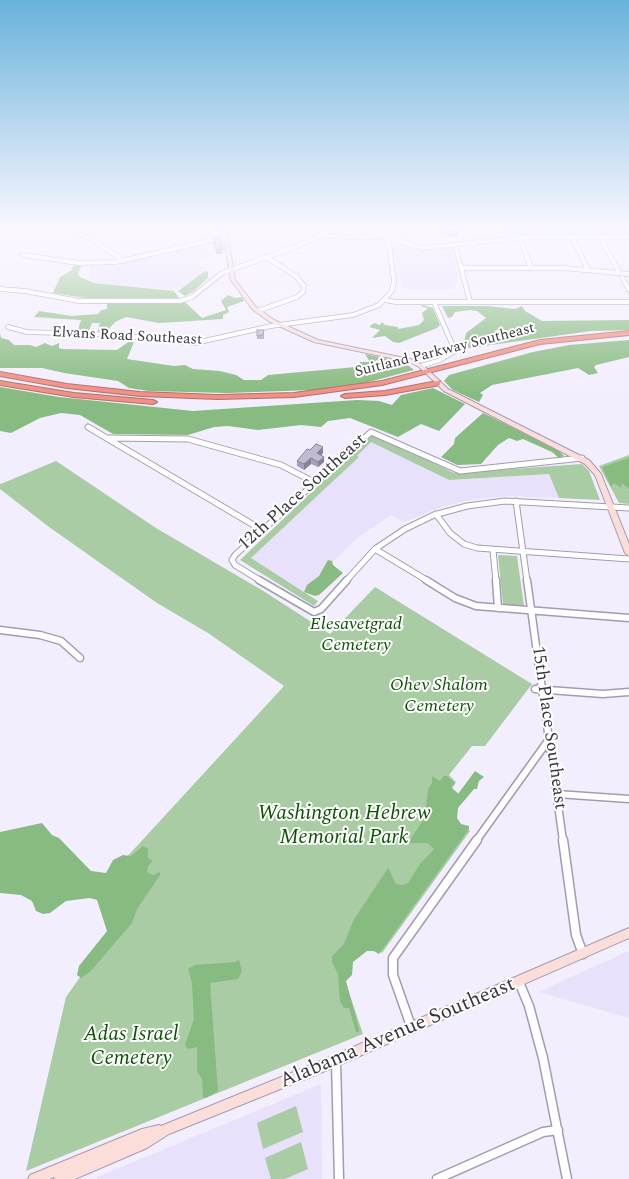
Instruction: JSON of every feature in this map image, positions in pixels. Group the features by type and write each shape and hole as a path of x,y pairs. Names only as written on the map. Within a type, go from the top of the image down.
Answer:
{"highway":[{"name":"Suitland Parkway Southeast","path":"0,383 80,396 164,402 245,403 338,396 383,389 426,372 533,343 580,336 629,333"},
{"name":"Suitland Parkway Southeast","path":"0,374 103,391 162,396 233,397 350,389 530,349 582,340 629,338"},
{"path":"338,396 385,393 437,383"}],"street":[{"path":"0,289 27,291 77,300 176,302 191,297 208,283"},
{"path":"236,283 258,311 278,325 316,341 399,357 426,372 450,393 582,458 598,474 629,553"},
{"path":"258,311 296,297 302,292 304,286 302,283"},
{"path":"385,300 392,291 394,283"},
{"path":"465,283 470,302"},
{"path":"385,300 434,302 629,302"},
{"name":"Elvans Road Southeast","path":"8,327 27,332 116,335 195,343 278,325 350,316 370,310 385,300"},
{"path":"426,372 454,353 455,349 434,302"},
{"path":"88,427 262,530"},
{"name":"12th Place Southeast","path":"375,549 321,609 314,612 285,597 235,565 232,560 233,557 368,433 377,433 448,467 465,471 582,458"},
{"path":"109,438 188,439 279,465 314,482"},
{"path":"629,508 516,501 482,503 436,514 405,529 375,549 466,603 498,608 629,618"},
{"name":"15th Place Southeast","path":"516,501 525,552 576,935 584,954"},
{"path":"436,514 450,533 464,544 493,550 629,559"},
{"path":"493,550 498,608"},
{"path":"0,630 40,635 61,642 80,658"},
{"path":"534,689 603,694 629,692"},
{"path":"412,1029 392,975 393,958 550,738"},
{"path":"557,794 629,799"},
{"name":"Alabama Avenue Southeast","path":"60,1179 143,1144 166,1130 336,1062 629,934"},
{"path":"519,982 529,1006 543,1058 566,1179"},
{"path":"336,1062 339,1179"},
{"name":"Alabama Avenue Southeast","path":"34,1179 142,1135 166,1130"},
{"path":"437,1179 543,1132 558,1130"}],"shaded area":[{"path":"98,283 188,283 177,290"},
{"path":"402,283 456,283 454,289 403,289"},
{"path":"371,442 449,480 550,474 559,498 511,496 474,499 441,507 404,522 391,515 356,539 303,591 251,558 336,479"},
{"path":"629,951 629,1018 539,992 573,976"},
{"path":"321,1084 322,1179 97,1179 97,1177"}],"green space":[{"path":"57,283 94,283 174,291 179,298 85,298 53,293"},
{"path":"189,283 203,283 185,296 178,291"},
{"path":"228,295 235,298 242,297 244,301 227,307 229,312 223,315 223,319 159,323 126,317 115,322 106,332 98,331 100,323 92,323 89,331 78,330 81,320 34,317 39,311 72,316 98,314 101,310 107,309 107,303 185,302 202,318 226,310 221,301"},
{"path":"420,306 433,308 440,325 437,328 399,343 393,342 385,336 372,338 380,330 369,327 374,323 380,325 382,322 385,325 398,327 398,329 419,325 424,320 422,313 428,308"},
{"path":"442,306 487,306 515,309 522,306 525,311 542,321 629,320 629,330 591,331 469,348 464,344 466,333 486,318 477,311 470,310 455,312 452,317 448,318"},
{"path":"0,333 1,338 9,340 14,345 36,347 45,343 52,346 59,343 59,348 62,349 117,350 131,340 134,342 127,359 220,371 236,375 244,380 261,380 268,375 356,367 360,366 360,362 370,362 365,354 404,362 414,370 361,384 313,390 227,393 149,391 129,388 118,381 42,368 0,368"},
{"path":"629,340 629,357 596,365 594,367 598,373 589,375 578,368 492,385 480,393 483,395 479,402 453,390 444,381 449,375 533,352 569,345"},
{"path":"0,387 59,397 193,411 357,400 379,401 392,405 401,395 433,388 465,404 439,431 421,424 398,437 350,418 328,421 321,427 301,425 258,430 228,426 214,427 188,435 113,434 80,415 61,413 40,418 11,433 0,431"},
{"path":"483,413 558,450 564,456 559,458 552,452 523,439 517,441 509,438 498,445 481,464 457,465 441,457 454,444 455,438"},
{"path":"373,434 454,473 582,464 589,471 600,500 559,498 549,474 449,480 371,442 357,456 359,457 251,558 318,601 314,606 240,560"},
{"path":"629,455 629,504 619,503 599,466"},
{"path":"629,458 629,489 622,483 621,488 614,483 611,487 602,467"},
{"path":"56,461 156,528 265,592 330,634 375,587 532,684 485,746 472,746 449,775 456,782 452,789 460,794 446,813 470,831 382,953 374,947 343,960 341,969 363,1034 26,1171 66,997 147,882 125,859 284,686 208,633 157,603 49,527 0,489 0,484"},
{"path":"498,555 517,556 524,606 503,604"},
{"path":"328,560 332,561 333,565 343,573 319,595 315,596 304,592 307,585 319,576"},
{"path":"475,771 484,777 479,781 477,789 474,789 458,808 457,818 461,824 469,826 469,829 379,954 374,951 367,951 353,962 352,975 346,981 359,1029 359,1032 356,1032 349,1008 344,1008 340,1001 338,974 332,962 332,956 344,944 353,921 388,868 396,884 403,885 408,883 420,864 434,849 428,843 408,843 425,817 428,789 432,783 432,776 440,781 444,776 447,776 455,783 451,787 458,794"},
{"path":"42,823 52,835 59,838 91,871 106,873 113,860 123,855 131,856 143,846 148,849 148,858 153,861 148,866 147,872 153,875 160,872 160,875 137,909 132,923 90,972 81,978 77,975 79,966 107,931 97,900 90,898 66,901 50,913 43,914 36,911 32,901 21,895 0,893 0,832"},
{"path":"239,960 242,971 238,979 210,983 218,1091 206,1098 203,1097 202,1079 197,1071 197,1047 188,1049 185,1045 194,1019 192,983 188,969 195,965 235,962"},
{"path":"296,1106 303,1132 263,1149 257,1123"},
{"path":"301,1142 308,1169 285,1179 271,1179 265,1158"}],"building":[{"path":"257,330 264,330 263,335 257,336"},
{"path":"316,444 323,447 317,453 324,457 318,462 311,458 304,464 297,461 307,449 310,450"}],"park label":[{"name":"Elesavetgrad Cemetery","path":"356,635"},
{"name":"Ohev Shalom Cemetery","path":"439,696"},
{"name":"Washington Hebrew Memorial Park","path":"344,827"},
{"name":"Adas Israel Cemetery","path":"131,1048"}]}
